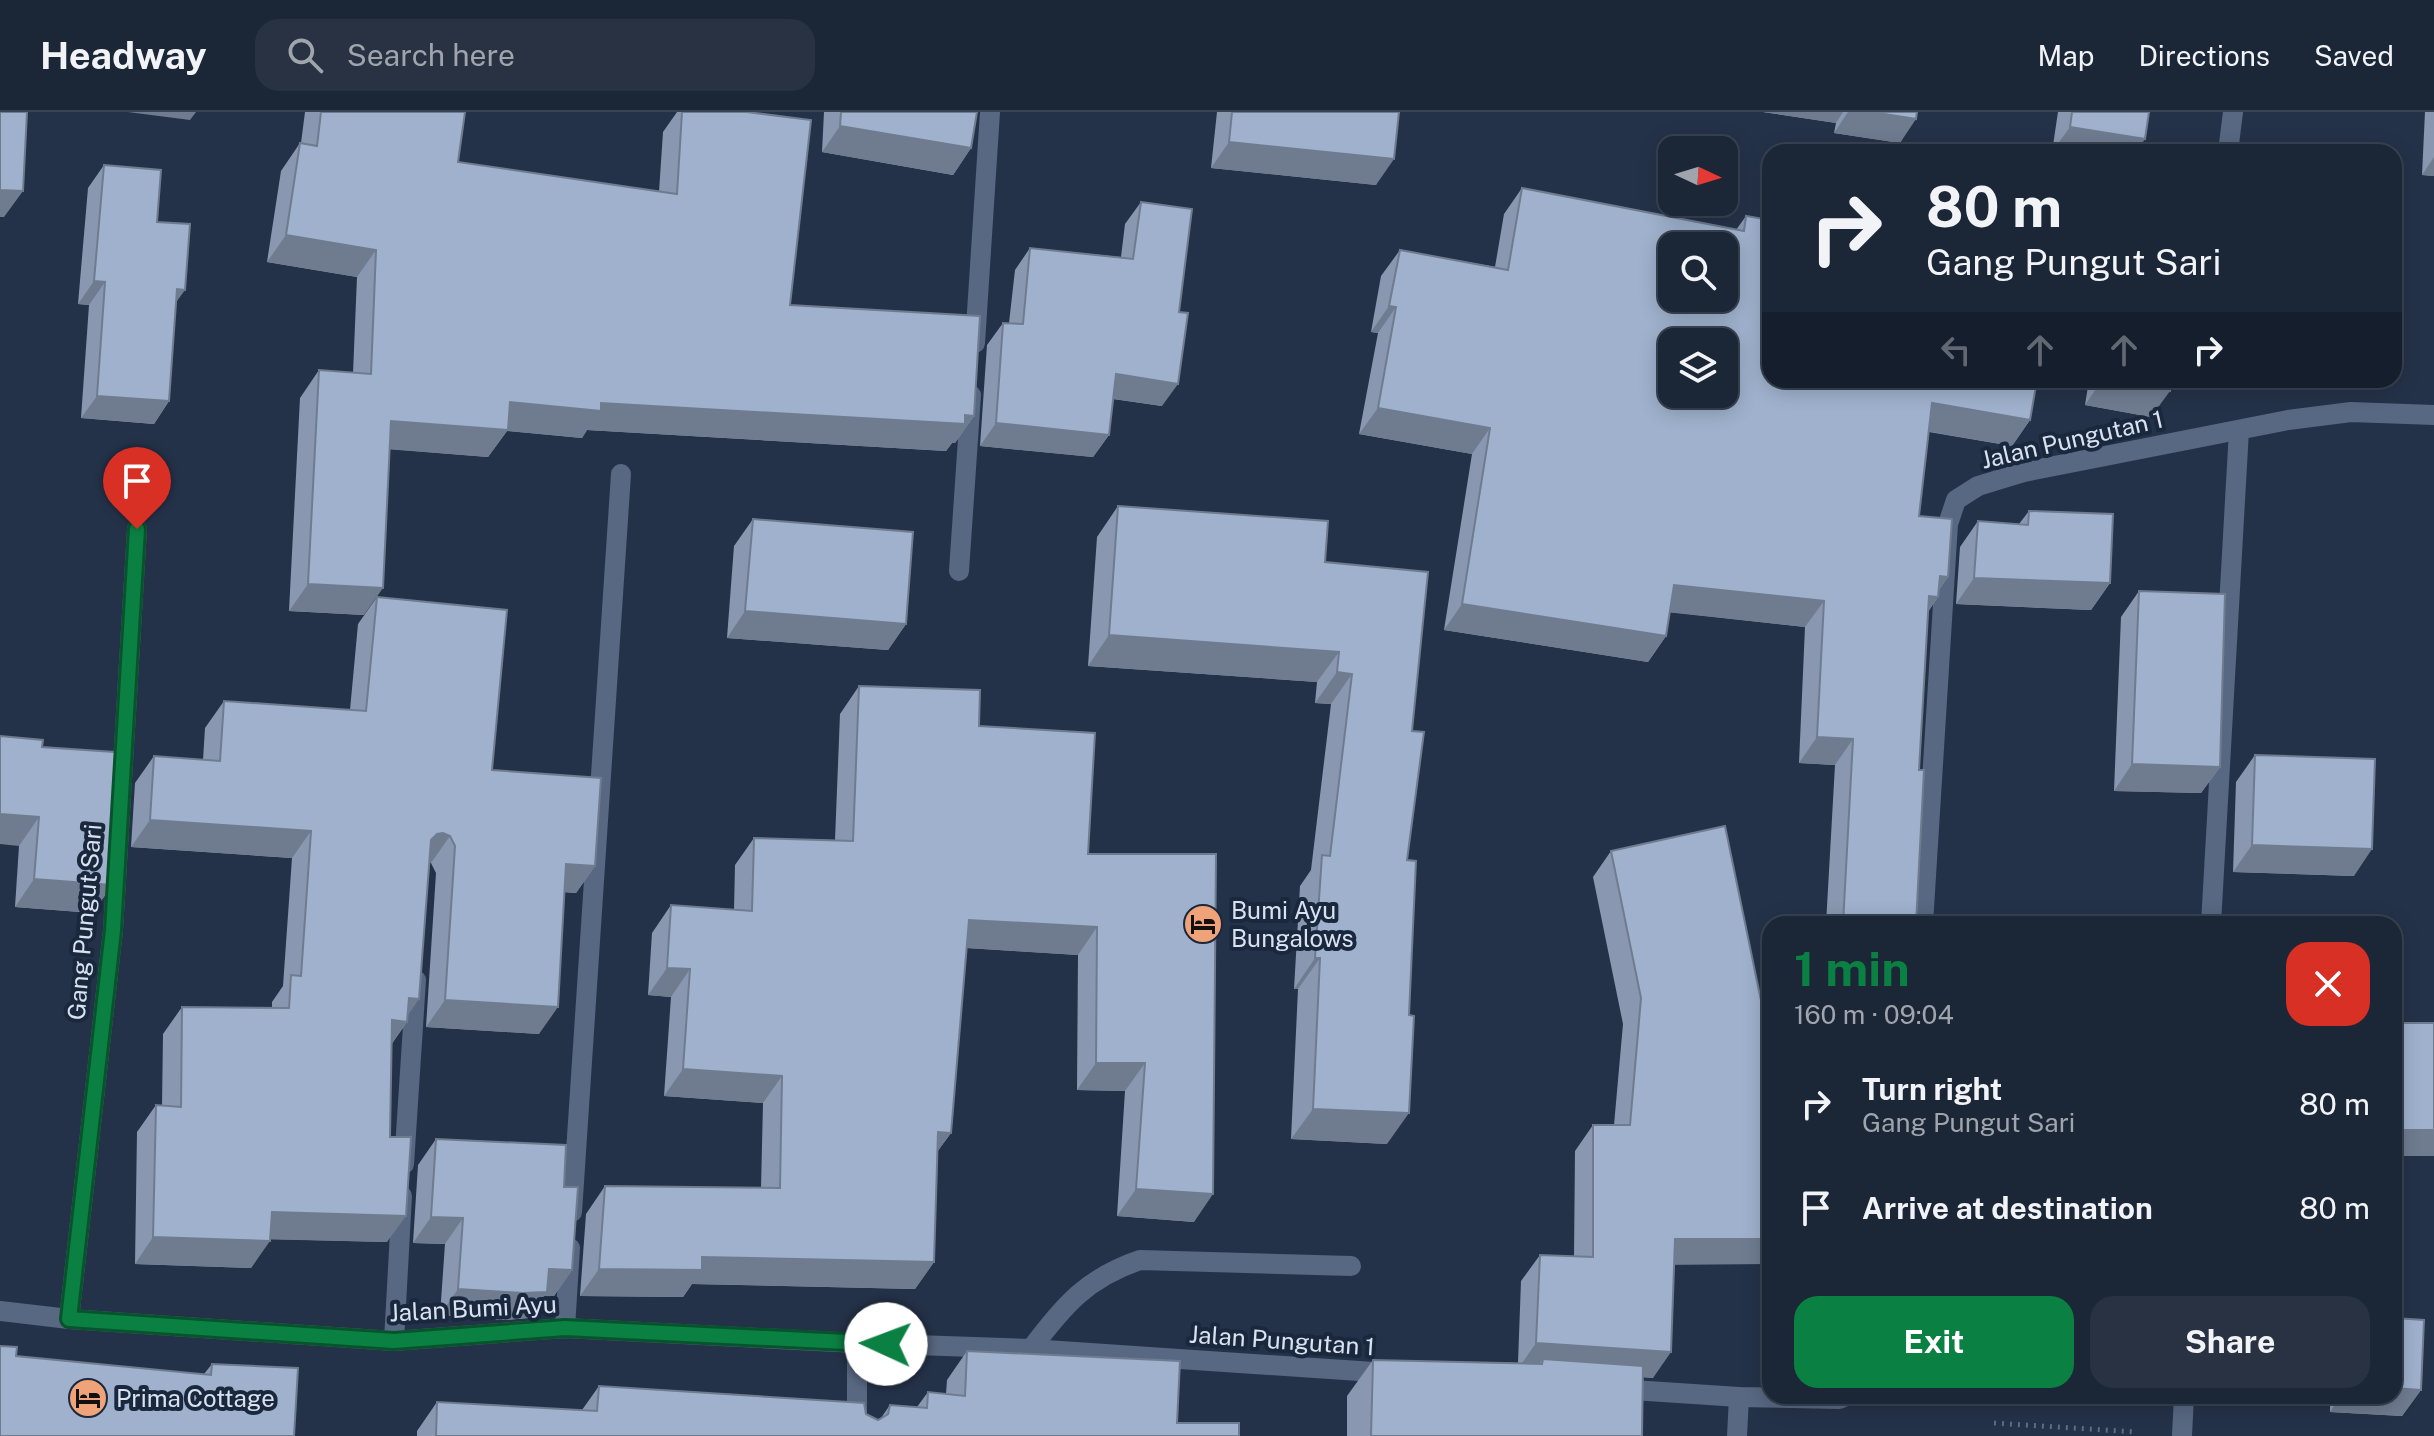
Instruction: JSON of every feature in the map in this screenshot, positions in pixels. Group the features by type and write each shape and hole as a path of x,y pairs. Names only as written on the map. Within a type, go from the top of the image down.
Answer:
{"street":[{"path":"959,571 990,112"},
{"path":"2229,144 2233,112"},
{"name":"Jalan Pungutan 1","path":"1924,916 1948,524 1956,500 1978,486 2024,472 2288,420 2351,412 2434,415"},
{"path":"2211,916 2239,430"},
{"path":"565,1328 621,474"},
{"name":"Gang Pungut Sari","path":"69,1319 113,930 137,529"},
{"path":"394,1341 417,966"},
{"path":"1031,1349 1060,1310 1082,1289 1113,1269 1140,1260 1351,1266"},
{"name":"Jalan Bumi Ayu","path":"0,1311 69,1319 394,1341 565,1328 857,1343"},
{"path":"857,1343 857,1436"},
{"name":"Jalan Pungutan 1","path":"857,1343 1031,1349 1409,1375"},
{"path":"1597,1388 1762,1397"},
{"path":"1737,1436 1739,1397"},
{"path":"2182,1435 2184,1404"}],"path":[{"path":"1994,1423 2182,1435"}],"building":[{"path":"0,112 27,112 23,191 0,190"},
{"path":"321,112 465,112 458,162 677,194 682,112 747,112 811,120 790,305 980,316 974,416 965,415 965,424 601,403 601,411 510,402 508,430 391,421 383,588 308,584 319,370 371,374 376,250 286,235 300,143 317,146"},
{"path":"841,112 977,112 971,148 840,126"},
{"path":"1232,112 1399,112 1394,159 1229,142"},
{"path":"1872,112 1917,112 1916,119"},
{"path":"2072,112 2149,112 2145,139 2070,127"},
{"path":"104,165 161,170 157,222 190,224 185,290 177,289 169,401 97,396 105,282 94,281"},
{"path":"1522,188 1744,231 1746,216 1762,219 1762,388 2036,388 2030,420 1932,403 1919,516 1952,519 1948,577 1940,576 1938,597 1929,596 1919,770 1924,770 1916,916 1843,916 1853,739 1817,737 1824,601 1674,585 1666,636 1462,604 1490,428 1378,408 1396,307 1389,306 1400,250 1508,270"},
{"path":"1141,202 1192,209 1179,312 1188,313 1178,384 1116,374 1109,435 996,423 1003,323 1023,324 1030,248 1133,259"},
{"path":"1118,506 1328,521 1325,562 1428,572 1412,731 1424,732 1407,860 1416,861 1409,1015 1414,1016 1409,1113 1313,1109 1320,958 1315,958 1322,855 1330,856 1352,674 1337,672 1339,652 1109,635"},
{"path":"2029,511 2113,514 2110,583 1974,578 1978,521 2028,525"},
{"path":"753,519 913,532 906,624 745,611"},
{"path":"2139,591 2225,594 2220,767 2132,764"},
{"path":"377,597 507,610 492,770 601,778 595,866 566,864 558,1007 445,1000 455,846 450,836 437,834 431,840 419,999 409,998 407,1022 392,1020 390,1137 411,1137 406,1216 272,1212 270,1241 153,1237 156,1105 181,1107 182,1007 289,1008 291,975 301,976 311,831 150,820 154,756 220,761 224,701 366,711"},
{"path":"859,686 980,690 979,726 1095,733 1088,854 1216,854 1213,1194 1136,1189 1145,1063 1096,1063 1097,927 969,920 951,1133 938,1132 934,1262 702,1257 702,1270 599,1269 605,1186 780,1188 782,1076 683,1069 690,969 667,968 671,905 752,911 754,838 853,841"},
{"path":"0,736 43,740 42,747 129,753 125,817 118,816 112,885 34,879 39,817 0,814"},
{"path":"2255,755 2375,759 2372,849 2252,845"},
{"path":"1725,826 1762,1005 1762,1239 1675,1239 1671,1352 1536,1343 1540,1255 1593,1257 1593,1125 1630,1125 1641,998 1611,851"},
{"path":"2402,1023 2434,1023 2434,1130 2402,1130"},
{"path":"436,1139 566,1145 564,1187 578,1187 572,1270 549,1269 547,1292 458,1289 463,1218 431,1217"},
{"path":"2402,1319 2424,1320 2421,1390 2402,1389"},
{"path":"0,1346 17,1347 16,1356 211,1375 212,1364 298,1368 294,1436 0,1436"},
{"path":"967,1351 1180,1361 1177,1423 1239,1423 1239,1436 436,1436 437,1402 597,1411 599,1386 864,1403 866,1414 878,1420 888,1414 890,1405 927,1408 928,1392 965,1396"},
{"path":"1543,1359 1643,1366 1642,1436 1371,1436 1373,1360 1542,1364"}],"place":[{"name":"Bumi Ayu Bungalows","path":"1203,924"},
{"name":"Prima Cottage","path":"88,1398"}],"route":[{"path":"137,529 113,930 69,1319 394,1341 565,1328 886,1344"}]}
